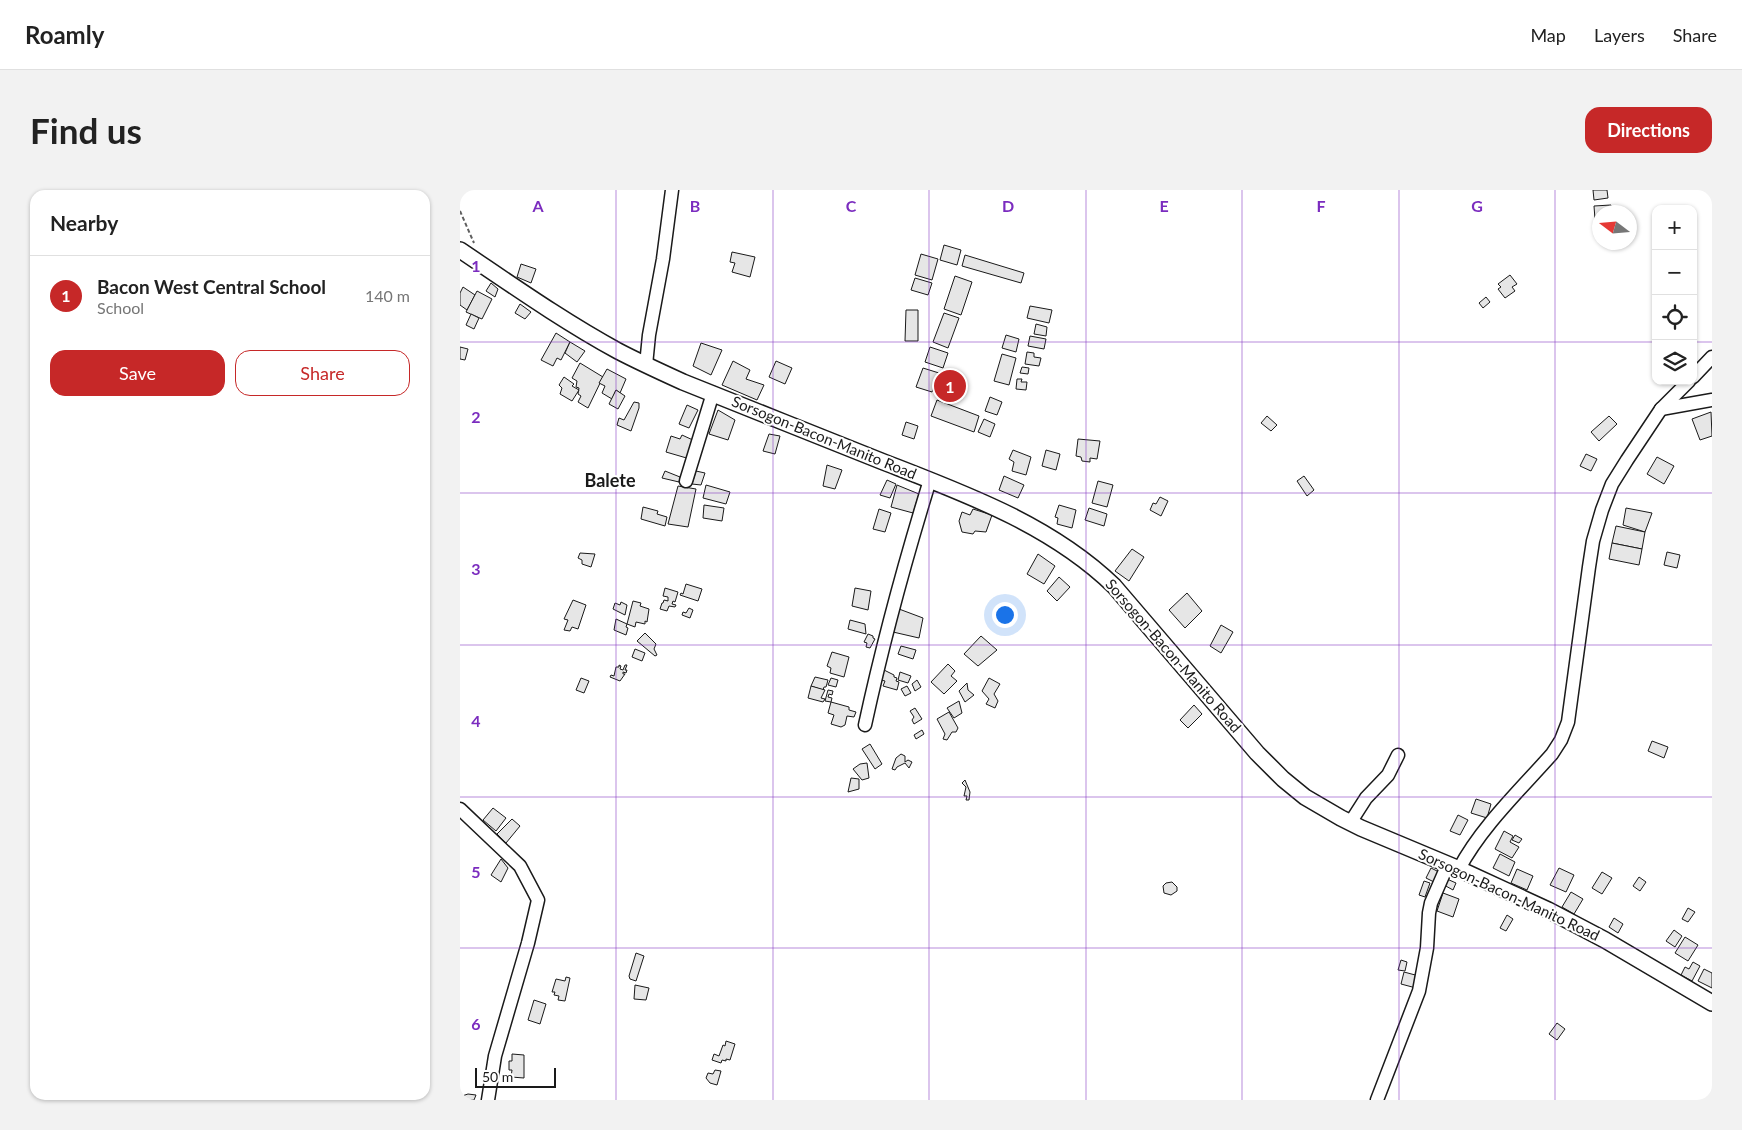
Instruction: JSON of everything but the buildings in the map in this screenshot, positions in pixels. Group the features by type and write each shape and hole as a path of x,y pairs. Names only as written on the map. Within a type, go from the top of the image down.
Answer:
{"main road":[{"name":"Sorsogon-Bacon-Manito Road","path":"460,250 553,312 619,352 712,394 930,480 1038,529 1061,543 1101,573 1270,766 1305,796 1350,822 1454,866 1548,910 1605,940 1712,1003"}],"street":[{"path":"646,365 672,190"},
{"path":"1697,373 1712,357"},
{"path":"1377,1100 1419,992 1427,948 1431,903 1454,866 1552,754 1561,740 1568,722 1593,541 1602,510 1612,484 1662,409 1685,385"},
{"path":"686,481 712,394"},
{"path":"1662,409 1712,400"},
{"path":"865,725 881,651 930,480"},
{"path":"1350,822 1366,798 1388,775 1398,755"},
{"path":"460,809 520,866 538,900 528,943 495,1056 488,1100"}],"path":[{"path":"460,211 476,247"}],"place":[{"name":"Bacon West Central School","path":"950,386"}],"district":[{"name":"Balete","path":"610,481"}]}
